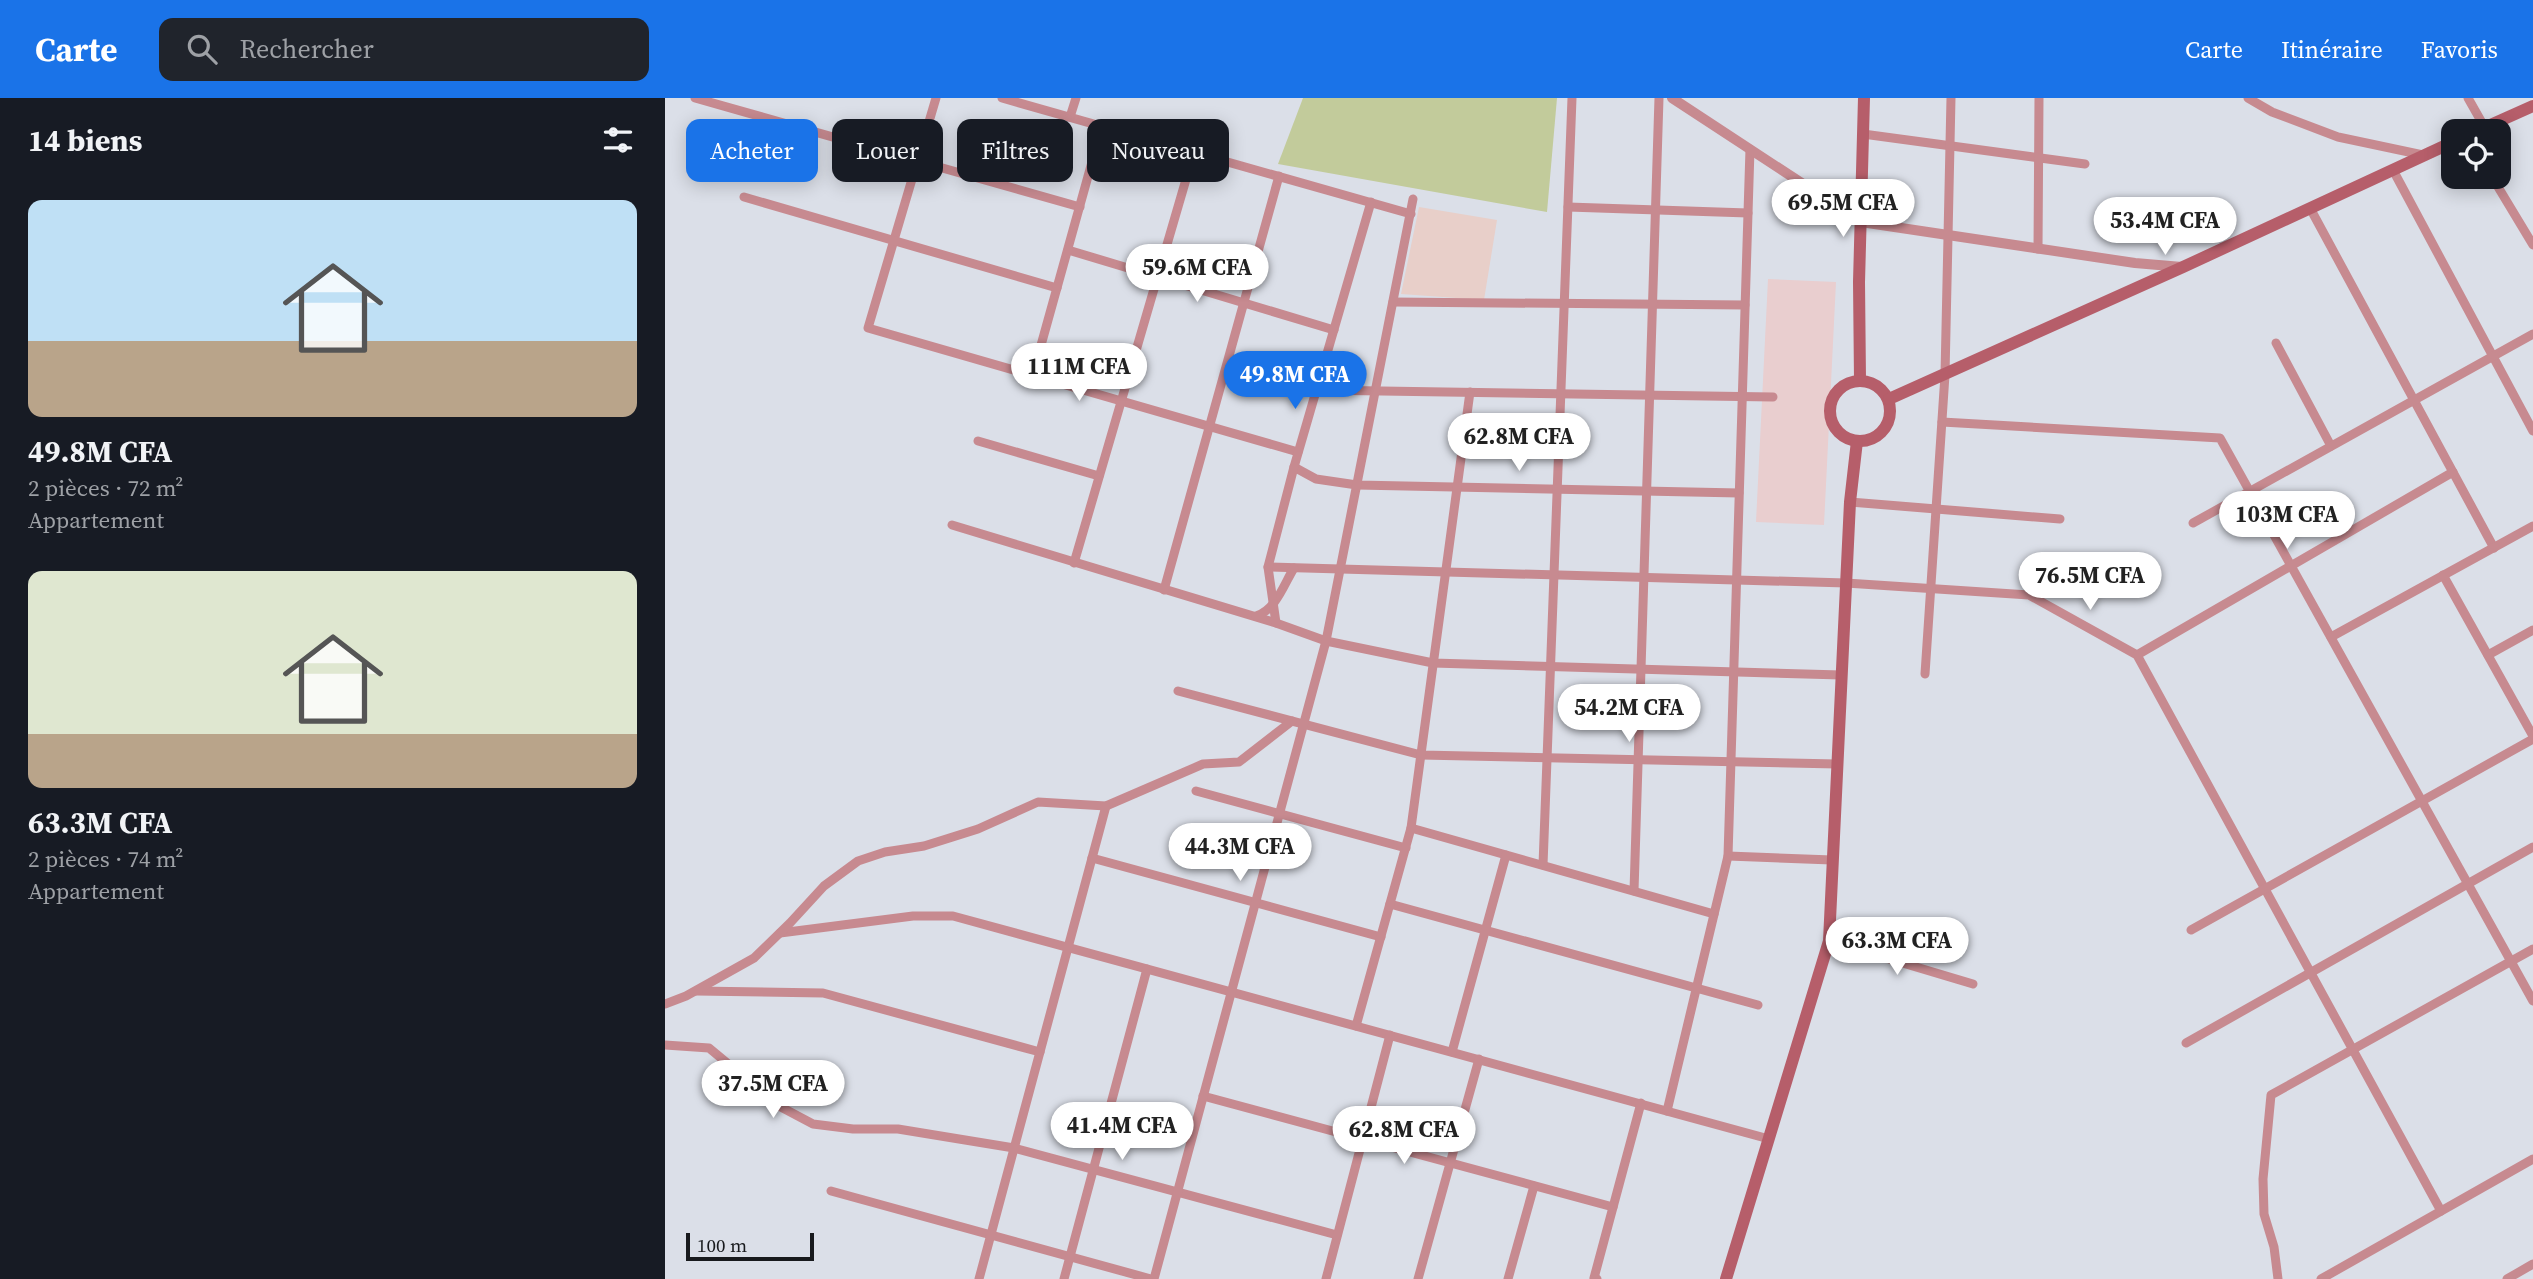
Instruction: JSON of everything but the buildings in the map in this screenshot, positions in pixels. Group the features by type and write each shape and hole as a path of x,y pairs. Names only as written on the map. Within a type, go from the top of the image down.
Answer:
{"main road":[{"path":"1860,380 1859,282 1864,98"},
{"path":"2505,119 2533,106"},
{"path":"1889,399 1945,376 2441,147"},
{"path":"1860,380 1877,385 1889,399 1891,409 1885,429 1877,437 1867,441 1857,441 1841,435 1835,429 1830,412 1831,403 1842,386 1860,380"},
{"path":"1726,1279 1829,941 1850,502 1857,441"}],"street":[{"path":"695,98 832,137"},
{"path":"930,119 936,98"},
{"path":"1002,98 1087,122"},
{"path":"1070,117 1076,98"},
{"path":"1543,865 1572,98"},
{"path":"1634,891 1659,98"},
{"path":"1672,98 1861,222 2135,264 2183,267"},
{"path":"1925,674 1945,376 1951,98"},
{"path":"2038,249 2039,98"},
{"path":"2248,98 2272,112 2339,137 2423,155"},
{"path":"2468,98 2477,119"},
{"path":"1863,134 2085,164"},
{"path":"1667,1111 1728,856 1750,149"},
{"path":"1229,162 1411,214"},
{"path":"943,168 1080,207"},
{"path":"2393,170 2533,431"},
{"path":"1164,590 1279,176"},
{"path":"1033,374 1087,181"},
{"path":"911,182 867,328 1298,452"},
{"path":"1074,563 1185,182"},
{"path":"2499,189 2533,245"},
{"path":"744,197 1057,288"},
{"path":"831,1191 1152,1279 1326,640 1413,199"},
{"path":"1276,623 1268,567 1298,452 1371,202"},
{"path":"1568,206 1748,213"},
{"path":"2310,208 2494,548"},
{"path":"1068,250 1334,330"},
{"path":"1393,302 1745,305"},
{"path":"2193,523 2533,334"},
{"path":"2276,343 2331,446"},
{"path":"1317,390 1773,397"},
{"path":"1356,1026 1411,828 1470,392"},
{"path":"1942,422 2220,438 2533,1000"},
{"path":"978,441 1100,476"},
{"path":"1294,467 1316,479 1357,485 1739,493"},
{"path":"2137,655 2453,472"},
{"path":"1850,502 2060,519"},
{"path":"953,525 1326,640 1433,663 1841,675"},
{"path":"2331,637 2533,526"},
{"path":"1268,567 1846,583 2029,595 2137,655 2441,1211"},
{"path":"1255,617 1265,613 1273,604 1294,568"},
{"path":"2192,930 2533,737 2444,575"},
{"path":"2488,655 2533,630"},
{"path":"1178,691 1421,755 1837,764"},
{"path":"665,1004 696,991 754,958 824,886 858,861 885,852 924,846 978,829 1038,802 1106,806 1203,764 1239,762 1292,721"},
{"path":"1196,791 1406,848"},
{"path":"970,1279 980,1277 1106,806"},
{"path":"1411,828 1714,914"},
{"path":"2186,1043 2533,847"},
{"path":"1453,1052 1506,855"},
{"path":"1728,856 1832,860"},
{"path":"1092,858 1381,937"},
{"path":"1390,904 1758,1005"},
{"path":"780,933 913,916 953,916 1769,1139"},
{"path":"1829,941 1973,984"},
{"path":"2278,1279 2274,1247 2264,1214 2263,1179 2271,1095 2533,949"},
{"path":"1065,1279 1147,969"},
{"path":"696,991 823,993 1040,1052"},
{"path":"1326,1279 1390,1035"},
{"path":"665,1045 709,1048 779,1106 813,1124 853,1129 898,1129 1014,1149 1337,1234"},
{"path":"1418,1279 1479,1059"},
{"path":"1203,1096 1613,1207"},
{"path":"1597,1279 1594,1278 1641,1103"},
{"path":"2321,1279 2533,1159"},
{"path":"1508,1279 1534,1186"},
{"path":"2507,1279 2533,1264"}],"shaded area":[{"path":"1419,207 1497,220 1484,300 1401,294"},
{"path":"1768,279 1836,282 1824,525 1756,522"}],"green space":[{"path":"1303,98 1557,98 1547,212 1278,164"}]}
